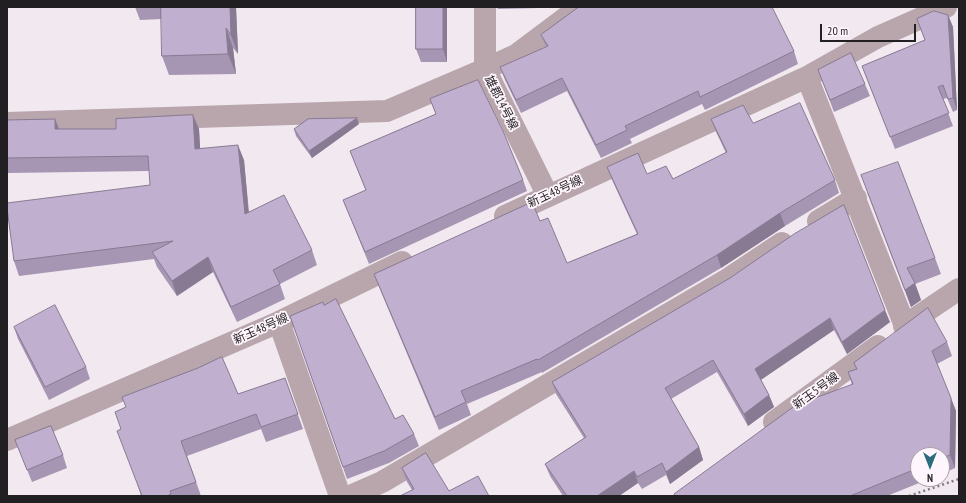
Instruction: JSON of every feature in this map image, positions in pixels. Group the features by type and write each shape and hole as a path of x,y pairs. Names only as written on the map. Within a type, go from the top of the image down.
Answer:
{"street":[{"path":"7,123 388,111 485,69 485,7"},
{"name":"雄郡14号線","path":"548,196 485,69 516,55 580,7"},
{"name":"新玉48号線","path":"485,225 807,77 878,37 946,7"},
{"path":"807,77 856,198 905,326"},
{"path":"350,496 382,482 715,286 792,236 856,198"},
{"name":"新玉48号線","path":"7,440 279,322 422,254"},
{"name":"新玉5号線","path":"760,432 905,326 959,289"},
{"path":"279,322 340,496"}],"path":[{"path":"909,496 959,479"}],"building":[{"path":"161,7 230,7 231,35 226,28 228,54 162,56"},
{"path":"416,7 443,7 443,49 416,49"},
{"path":"579,7 772,7 794,51 700,97 698,91 625,126 627,130 596,145 562,78 516,100 500,67 548,46 541,35"},
{"path":"934,11 948,15 953,98 948,99 943,85 938,87 949,113 890,137 862,66 925,40 917,19"},
{"path":"851,53 865,84 830,100 818,70"},
{"path":"478,80 503,131 523,180 365,252 343,200 366,190 350,151 436,114 430,99"},
{"path":"800,103 835,180 780,213 717,255 538,360 537,359 461,391 466,402 435,417 374,274 532,202 540,221 548,218 567,263 638,234 607,167 638,153 647,174 666,166 673,179 727,152 711,119 743,105 753,123"},
{"path":"193,115 195,149 238,145 245,214 284,195 312,250 273,270 280,284 231,307 208,257 172,281 152,252 173,241 14,261 7,203 150,185 148,156 7,158 7,120 55,119 55,129 116,129 116,119"},
{"path":"357,118 309,151 294,129 308,119"},
{"path":"898,162 935,258 907,268 915,283 905,290 861,175"},
{"path":"844,205 885,310 842,342 830,318 755,369 769,395 744,414 713,360 665,388 699,447 666,472 662,463 637,477 634,471 597,496 567,496 545,464 586,437 552,382 730,278 794,234"},
{"path":"336,299 395,419 403,415 414,434 384,451 343,467 290,316 323,302 324,305"},
{"path":"55,305 86,367 45,387 14,327"},
{"path":"928,308 947,342 932,351 951,398 950,455 950,447 910,447 910,471 850,496 675,496 674,494 796,405 853,384 848,372 857,369 854,363"},
{"path":"222,357 238,394 285,378 298,414 261,427 256,414 181,441 196,482 170,491 171,494 167,496 142,496 117,431 121,429 115,412 126,407 122,397 198,368"},
{"path":"51,426 63,455 27,470 15,440"},
{"path":"426,453 449,491 478,476 489,496 400,496 414,489 402,468"}]}
